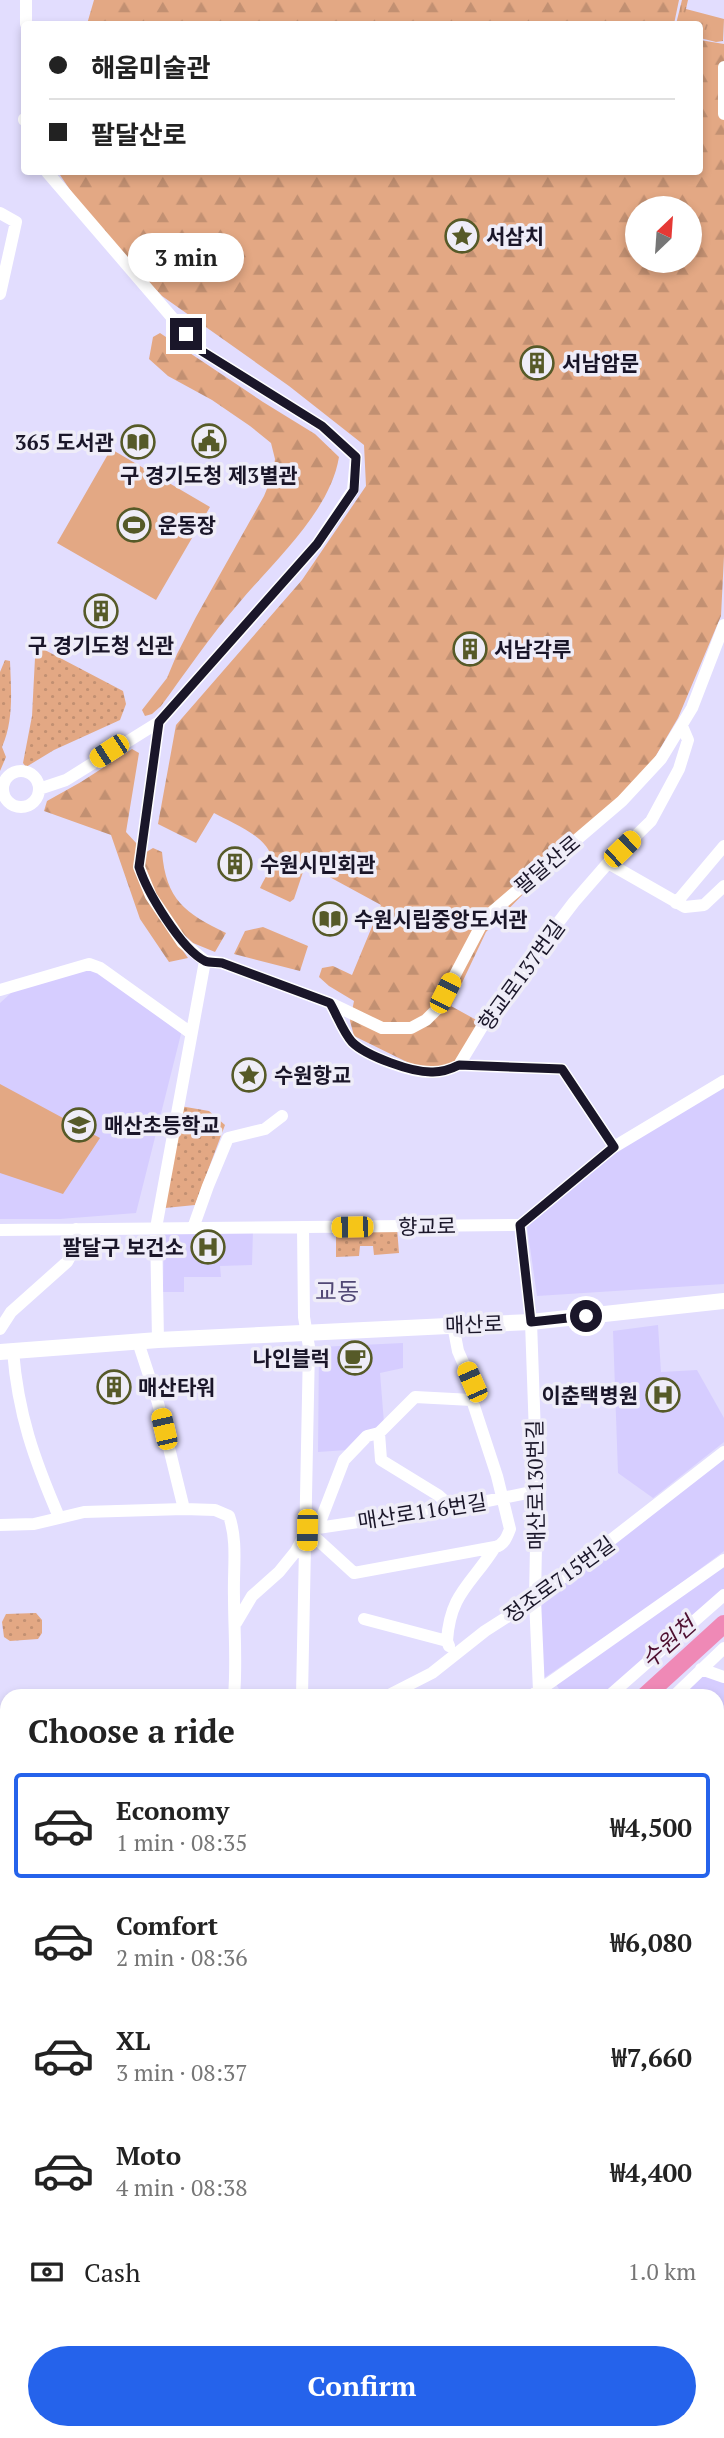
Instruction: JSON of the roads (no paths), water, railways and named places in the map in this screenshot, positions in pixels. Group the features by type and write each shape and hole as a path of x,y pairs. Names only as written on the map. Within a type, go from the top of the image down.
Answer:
{"main road":[{"name":"매산로","path":"7,1351 158,1340 531,1322 724,1301"}],"street":[{"path":"26,0 26,21"},
{"path":"724,67 724,114"},
{"path":"39,789 66,780 159,722 317,544 354,490 356,457 322,426 200,350 50,175"},
{"path":"0,213 16,222 0,294"},
{"name":"팔달산로","path":"159,722 139,867 151,896 182,942 205,961 222,963 330,1003 382,1028 411,1028 426,1020 437,1009 485,918 622,801 661,759 692,708 724,625"},
{"name":"향교로137번길","path":"459,1065 494,1007 575,902 608,863 651,821 679,769 688,740 682,726"},
{"path":"23,770 34,775 39,789 37,798 28,806 4,804 4,782 11,773 23,770"},
{"path":"677,902 724,846"},
{"path":"608,863 685,907 704,905 724,886"},
{"path":"158,1340 156,1228 205,961"},
{"path":"0,990 89,964 100,968 191,1033"},
{"path":"330,1003 352,1041 368,1052 409,1068 432,1072 459,1065 562,1069 614,1147"},
{"path":"520,1225 614,1147 724,1081"},
{"path":"193,1228 229,1138 265,1129 282,1116"},
{"name":"향교로","path":"0,1230 520,1225"},
{"name":"매산로130번길","path":"520,1225 531,1322 537,1491 535,1599 540,1689"},
{"path":"303,1227 306,1333 309,1347 303,1689"},
{"path":"0,1329 11,1312 67,1262 72,1254 76,1229"},
{"path":"307,1530 354,1573 500,1546 510,1529 497,1476 472,1400 472,1382 458,1351 453,1325"},
{"path":"138,1342 158,1403 184,1509"},
{"path":"7,1351 26,1431 39,1471 59,1517"},
{"name":"매산로116번길","path":"236,1623 252,1596 279,1572 296,1551 307,1530 320,1522 344,1460 367,1436 379,1433 415,1396 472,1400"},
{"path":"379,1433 381,1460 438,1495 453,1508"},
{"name":"정조로715번길","path":"401,1689 432,1674 452,1656 535,1599 724,1452"},
{"name":"매산로116번길","path":"307,1530 453,1508 537,1491"},
{"path":"0,1525 34,1524 84,1512 184,1509 215,1510 229,1516 235,1533 234,1689"},
{"path":"452,1656 447,1641 447,1629 456,1599 495,1548"},
{"path":"541,1689 724,1560"},
{"path":"617,1689 724,1595"},
{"path":"365,1619 447,1641"},
{"path":"681,1689 724,1648"},
{"path":"701,1669 724,1677"}],"waterway":[{"name":"수원천","path":"653,1689 724,1624"}],"place":[{"name":"서삼치","path":"462,236"},
{"name":"서남암문","path":"537,363"},
{"name":"구 경기도청 제3별관","path":"209,441"},
{"name":"365 도서관","path":"138,442"},
{"name":"운동장","path":"134,525"},
{"name":"구 경기도청 신관","path":"101,611"},
{"name":"서남각루","path":"470,649"},
{"name":"수원시민회관","path":"235,864"},
{"name":"수원시립중앙도서관","path":"330,919"},
{"name":"수원항교","path":"249,1075"},
{"name":"매산초등학교","path":"79,1125"},
{"name":"팔달구 보건소","path":"208,1247"},
{"name":"나인블럭","path":"355,1358"},
{"name":"매산타워","path":"114,1387"},
{"name":"이춘택병원","path":"663,1395"}],"district":[{"name":"교동","path":"337,1291"}]}
